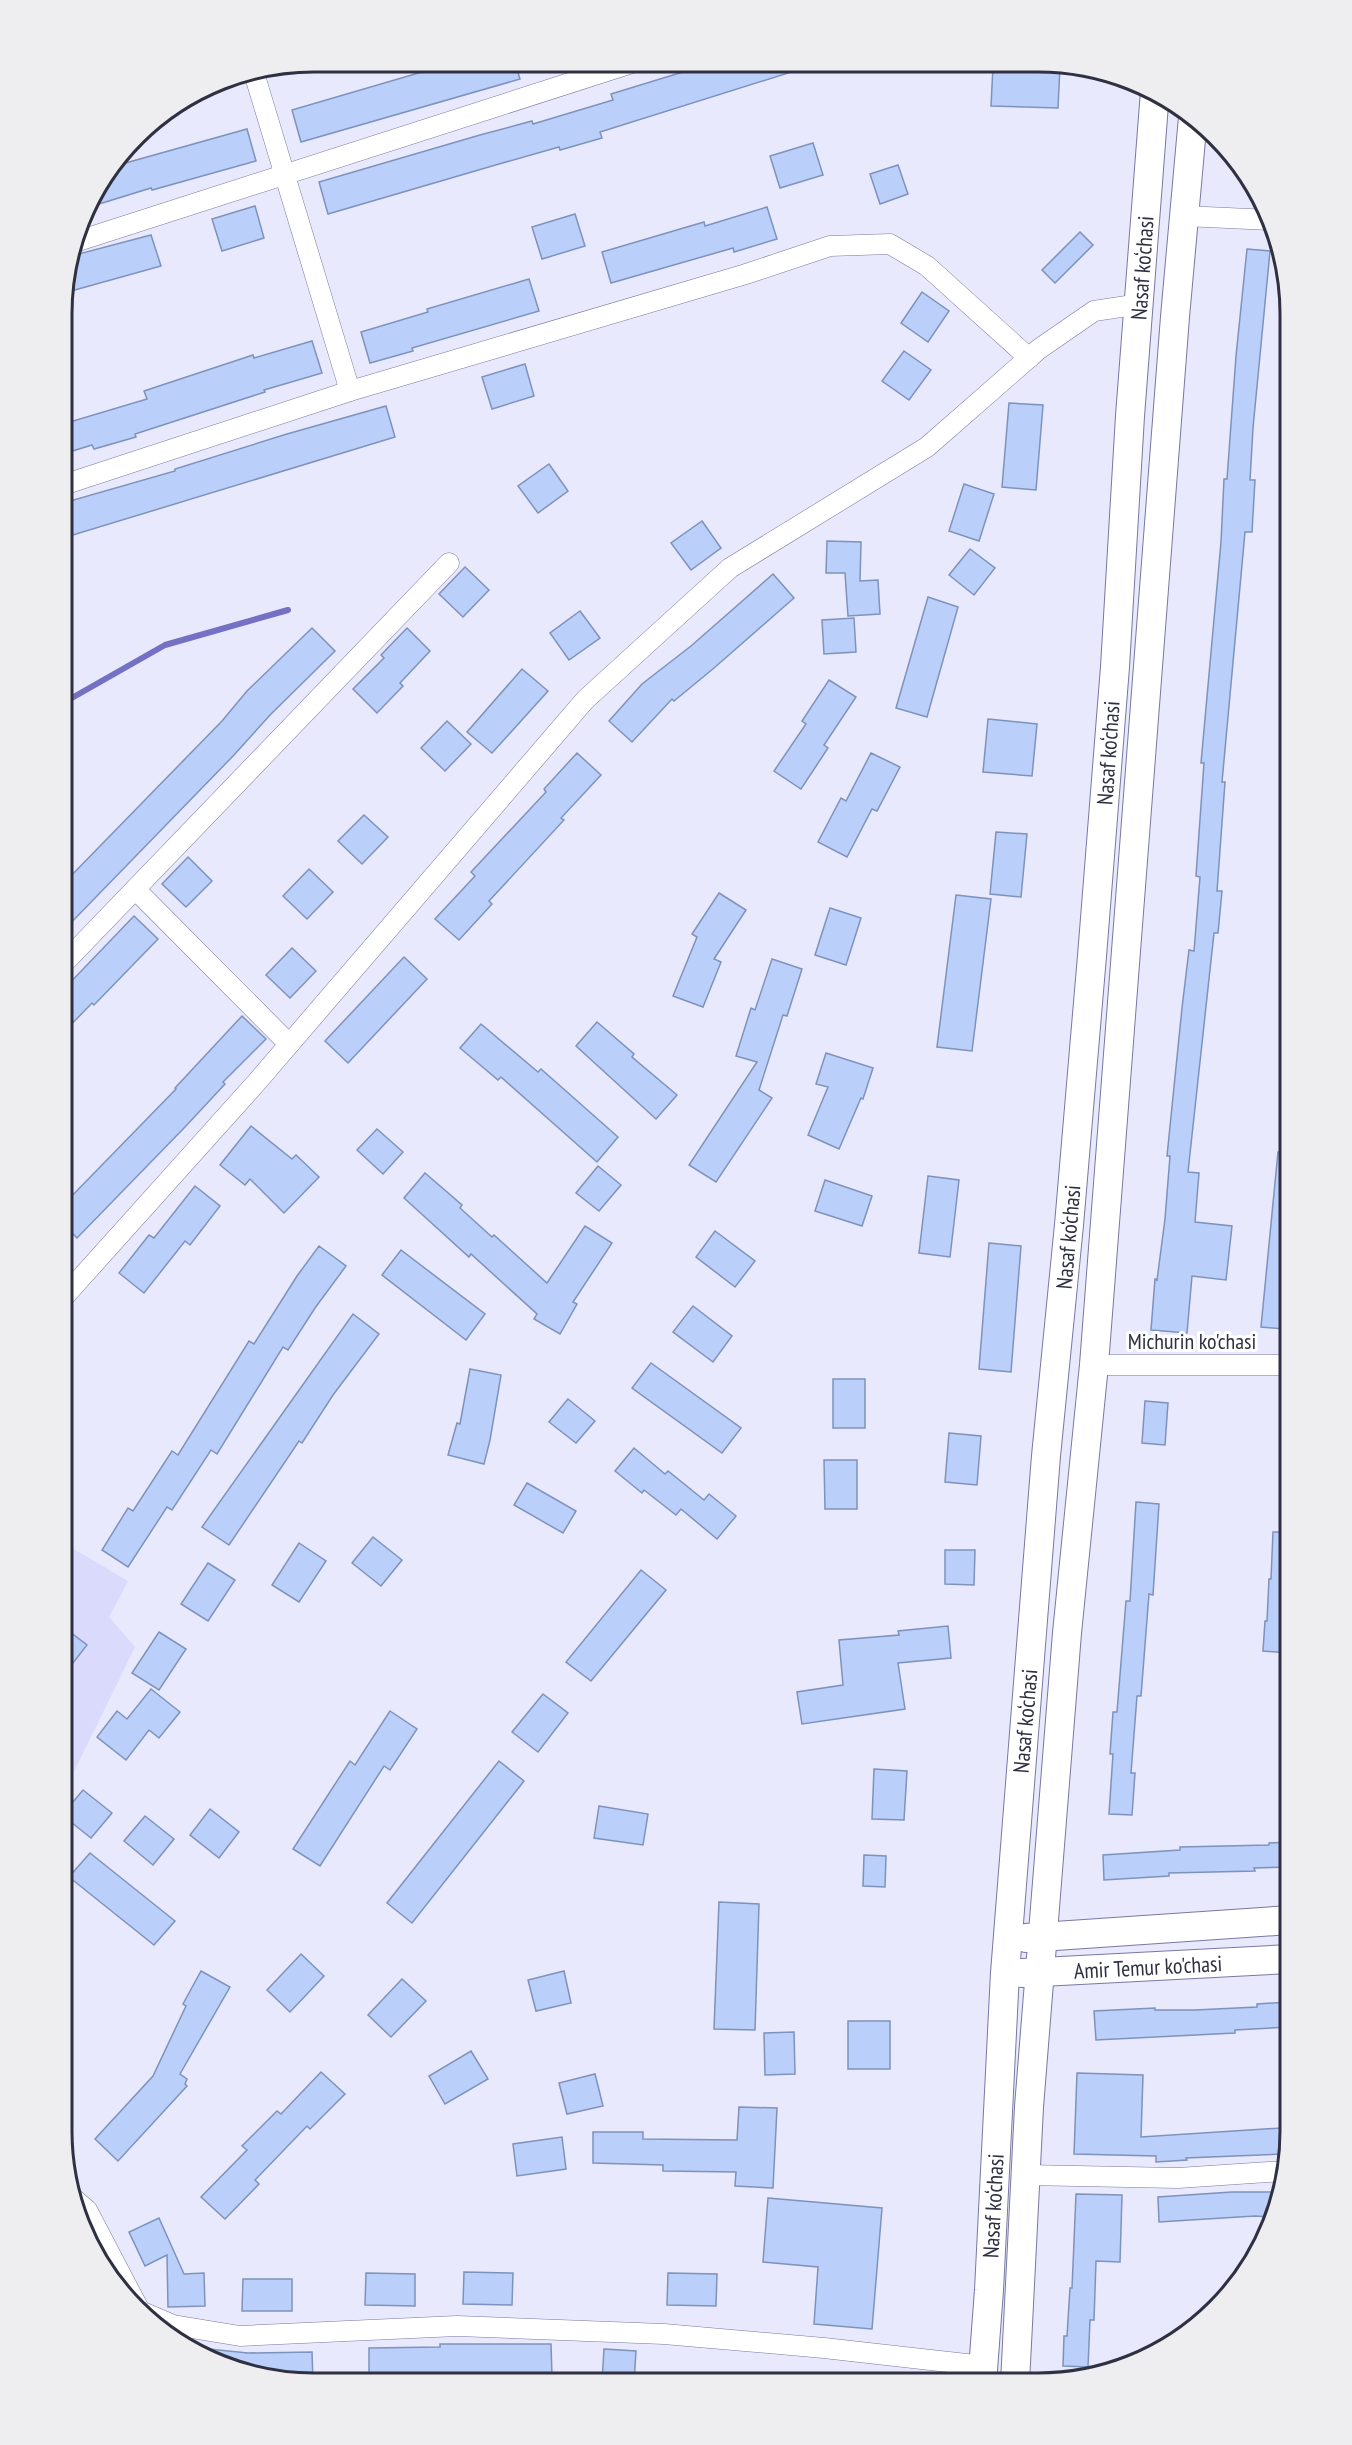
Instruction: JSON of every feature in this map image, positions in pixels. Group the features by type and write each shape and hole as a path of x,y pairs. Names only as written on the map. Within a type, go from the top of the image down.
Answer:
{"main road":[{"name":"Nasaf ko‘chasi","path":"983,2373 1005,1973 1045,1468 1092,956 1154,102"},
{"name":"Nasaf ko‘chasi","path":"1016,2373 1025,2175 1067,1633 1094,1365 1192,127"},
{"name":"Amir Temur ko'chasi","path":"1008,1938 1044,1938 1280,1921"},
{"name":"Amir Temur ko'chasi","path":"1005,1973 1280,1960"}],"street":[{"path":"84,239 604,72"},
{"path":"256,79 350,391"},
{"path":"1184,216 1261,220"},
{"path":"72,482 350,391 746,274 830,246 890,244 927,266 1029,358"},
{"path":"72,1288 289,1044 585,700 730,568 927,447 1029,358 1094,311 1140,304"},
{"path":"72,955 449,563"},
{"path":"136,890 289,1044"},
{"name":"Michurin ko'chasi","path":"1094,1365 1280,1365"},
{"path":"1025,2175 1178,2178 1276,2172"},
{"path":"85,2208 124,2281"},
{"path":"165,2322 240,2337 458,2326 664,2334 824,2348 971,2373"}],"shaded area":[{"path":"72,1548 128,1581 109,1617 135,1647 72,1776"}],"building":[{"path":"422,72 518,72 520,79 301,142 292,110"},
{"path":"683,72 791,72 600,132 602,138 560,150 559,147 328,214 319,182 480,135 532,121 533,124 613,100 611,94"},
{"path":"993,72 1060,73 1058,108 991,106"},
{"path":"247,129 256,161 98,204 125,163"},
{"path":"813,143 823,175 780,188 770,156"},
{"path":"898,165 908,194 880,204 870,174"},
{"path":"255,206 264,238 222,251 212,219"},
{"path":"767,207 777,239 734,252 733,248 611,283 602,252 704,222 705,226"},
{"path":"575,214 585,246 542,259 532,227"},
{"path":"1080,232 1093,245 1055,283 1042,270"},
{"path":"151,235 161,266 73,290 79,254"},
{"path":"1247,249 1270,251 1253,428 1250,480 1255,480 1252,532 1245,532 1222,782 1225,782 1217,891 1222,891 1218,933 1214,933 1188,1172 1199,1173 1195,1222 1232,1226 1226,1280 1192,1276 1187,1333 1151,1330 1155,1279 1157,1280 1165,1219 1170,1156 1167,1156 1182,1008 1189,950 1194,951 1200,877 1196,876 1204,763 1201,763 1221,542 1224,479 1227,479"},
{"path":"529,279 539,311 412,348 413,351 370,363 361,332 428,312 427,309"},
{"path":"922,292 949,311 928,342 901,323"},
{"path":"312,341 322,373 264,390 265,392 135,434 136,437 94,449 92,445 72,451 72,421 147,399 144,391 253,355 254,358"},
{"path":"904,351 931,370 909,400 882,381"},
{"path":"525,364 534,396 492,409 482,377"},
{"path":"1009,403 1043,405 1036,490 1002,487"},
{"path":"386,406 395,437 72,535 72,500 175,471 175,469"},
{"path":"549,464 568,491 538,513 518,486"},
{"path":"964,484 994,494 979,541 949,531"},
{"path":"702,521 721,548 691,570 671,543"},
{"path":"827,541 861,542 860,581 878,580 880,614 848,616 845,573 826,573"},
{"path":"970,549 995,568 974,595 949,575"},
{"path":"465,567 489,590 463,617 439,594"},
{"path":"773,574 794,598 714,668 674,701 672,699 632,742 609,721 642,684 691,646"},
{"path":"928,597 958,607 927,717 896,708"},
{"path":"580,611 600,638 569,660 550,633"},
{"path":"854,618 856,652 824,654 822,620"},
{"path":"312,628 335,651 270,715 72,922 72,875 222,721 247,691"},
{"path":"407,628 430,651 400,683 403,686 377,713 353,689 384,658 381,655"},
{"path":"522,669 548,691 492,753 467,732"},
{"path":"829,680 856,697 824,745 828,748 801,789 774,771 806,724 802,721"},
{"path":"988,719 1037,724 1032,776 983,772"},
{"path":"447,721 471,744 445,771 421,748"},
{"path":"577,753 601,775 561,818 564,820 489,901 492,904 459,940 435,919 475,876 471,872 546,792 544,789"},
{"path":"871,753 900,767 877,811 872,809 847,857 818,842 841,798 846,801"},
{"path":"364,815 388,837 362,864 338,841"},
{"path":"996,832 1027,834 1021,897 990,894"},
{"path":"188,857 212,881 186,907 162,884"},
{"path":"309,869 333,892 307,919 283,896"},
{"path":"719,893 746,910 714,959 721,962 703,1007 673,996 697,937 692,934"},
{"path":"956,895 991,899 972,1051 937,1047"},
{"path":"830,908 861,918 846,965 815,955"},
{"path":"134,916 158,939 94,1005 92,1003 72,1024 72,981"},
{"path":"292,948 316,971 290,998 266,975"},
{"path":"404,957 427,979 348,1063 325,1041"},
{"path":"772,959 802,969 787,1016 783,1015 759,1090 772,1098 716,1182 689,1165 757,1062 736,1056 751,1008 755,1010"},
{"path":"242,1016 266,1039 223,1082 225,1084 185,1127 77,1238 72,1233 72,1196"},
{"path":"597,1022 634,1054 632,1057 677,1095 656,1119 576,1046"},
{"path":"481,1024 538,1072 541,1069 618,1137 597,1162 501,1077 498,1080 460,1048"},
{"path":"826,1053 873,1068 863,1099 861,1098 839,1149 808,1135 828,1087 816,1084"},
{"path":"251,1126 292,1159 296,1155 319,1177 284,1213 250,1179 245,1185 220,1165"},
{"path":"377,1129 403,1152 383,1174 357,1150"},
{"path":"1278,1152 1280,1152 1280,1329 1261,1327"},
{"path":"598,1166 621,1185 599,1211 576,1193"},
{"path":"425,1173 462,1205 460,1208 492,1237 494,1235 547,1283 585,1226 612,1243 573,1302 577,1304 560,1334 534,1319 537,1314 471,1254 469,1257 404,1198"},
{"path":"928,1176 959,1180 950,1257 919,1253"},
{"path":"825,1180 872,1196 862,1226 815,1211"},
{"path":"195,1186 220,1206 190,1245 185,1241 144,1293 119,1273 149,1235 154,1238"},
{"path":"715,1231 755,1261 735,1287 696,1257"},
{"path":"989,1243 1021,1246 1011,1372 979,1369"},
{"path":"319,1246 346,1266 288,1350 283,1347 217,1454 211,1450 172,1510 167,1507 128,1567 102,1550 128,1508 133,1511 172,1451 178,1455 249,1341 254,1344"},
{"path":"401,1250 485,1314 466,1340 382,1275"},
{"path":"693,1306 732,1336 713,1362 673,1332"},
{"path":"353,1314 379,1334 333,1395 302,1443 299,1441 229,1545 202,1527"},
{"path":"651,1363 741,1428 722,1453 632,1388"},
{"path":"470,1369 501,1375 484,1464 448,1455 457,1423 460,1424"},
{"path":"833,1379 865,1379 865,1428 833,1428"},
{"path":"568,1399 595,1421 576,1443 549,1422"},
{"path":"1145,1401 1168,1403 1165,1445 1142,1443"},
{"path":"949,1433 981,1436 977,1485 945,1482"},
{"path":"634,1448 665,1474 668,1471 704,1500 709,1494 736,1516 717,1539 681,1509 676,1515 644,1490 642,1493 615,1471"},
{"path":"824,1460 857,1460 857,1509 825,1509"},
{"path":"527,1483 576,1511 563,1533 514,1505"},
{"path":"1136,1502 1159,1504 1153,1595 1149,1594 1141,1696 1137,1696 1131,1773 1135,1773 1132,1815 1109,1814 1113,1712 1117,1712 1126,1601 1130,1601"},
{"path":"1273,1532 1280,1532 1280,1652 1263,1651 1269,1579 1271,1579"},
{"path":"373,1537 402,1560 381,1586 352,1563"},
{"path":"299,1543 326,1561 299,1602 272,1585"},
{"path":"945,1550 975,1550 974,1585 945,1584"},
{"path":"208,1563 235,1580 208,1621 181,1604"},
{"path":"641,1570 666,1590 591,1681 566,1662"},
{"path":"948,1626 951,1658 898,1663 905,1709 802,1724 797,1692 843,1685 839,1640 899,1635 898,1631"},
{"path":"159,1632 186,1649 159,1690 132,1673"},
{"path":"72,1634 87,1645 72,1664"},
{"path":"151,1689 180,1712 159,1738 149,1730 126,1760 97,1737 117,1711 127,1719"},
{"path":"543,1694 568,1713 538,1752 512,1732"},
{"path":"390,1711 417,1729 390,1770 384,1766 320,1866 293,1849 350,1761 355,1765"},
{"path":"499,1761 524,1781 412,1923 387,1903"},
{"path":"874,1769 907,1771 904,1820 872,1819"},
{"path":"83,1790 112,1813 91,1838 72,1823 72,1803"},
{"path":"599,1806 648,1814 643,1845 594,1838"},
{"path":"210,1809 239,1832 219,1858 190,1835"},
{"path":"145,1816 174,1839 153,1865 124,1841"},
{"path":"1280,1842 1280,1867 1254,1868 1255,1871 1169,1873 1169,1876 1104,1880 1103,1855 1180,1850 1180,1847 1269,1845 1269,1843"},
{"path":"90,1853 175,1921 154,1945 72,1879 72,1874"},
{"path":"864,1855 886,1856 885,1887 863,1886"},
{"path":"719,1902 759,1904 755,2030 714,2029"},
{"path":"301,1954 324,1976 290,2012 267,1990"},
{"path":"201,1971 230,1987 180,2074 187,2079 185,2084 187,2086 118,2161 95,2139 153,2076 186,2006 183,2004"},
{"path":"564,1971 571,2003 536,2011 528,1980"},
{"path":"402,1979 426,2001 391,2037 368,2015"},
{"path":"1280,2002 1280,2027 1235,2030 1235,2033 1096,2040 1094,2011 1155,2008 1155,2010 1195,2010 1257,2007 1257,2004"},
{"path":"848,2021 890,2021 890,2069 848,2069"},
{"path":"794,2032 795,2074 765,2075 764,2033"},
{"path":"471,2051 488,2079 445,2104 429,2076"},
{"path":"321,2072 345,2094 310,2129 307,2126 255,2180 259,2184 225,2219 201,2197 247,2150 242,2146 277,2111 281,2114"},
{"path":"1077,2073 1143,2075 1141,2137 1280,2128 1279,2154 1186,2158 1187,2160 1156,2162 1156,2156 1074,2154"},
{"path":"595,2074 603,2106 567,2114 559,2083"},
{"path":"739,2107 777,2108 773,2188 735,2186 736,2172 663,2171 663,2165 593,2163 593,2132 643,2132 643,2139 737,2140"},
{"path":"562,2137 566,2169 517,2176 513,2144"},
{"path":"1272,2192 1264,2216 1159,2222 1158,2197"},
{"path":"1076,2194 1122,2195 1120,2262 1096,2261 1094,2320 1090,2320 1088,2367 1063,2366 1064,2336 1067,2336 1070,2288 1072,2288"},
{"path":"768,2198 882,2208 872,2329 814,2324 818,2267 763,2262"},
{"path":"159,2218 184,2274 204,2273 205,2306 168,2307 167,2255 145,2266 129,2232"},
{"path":"464,2272 513,2273 512,2305 463,2304"},
{"path":"366,2273 415,2274 415,2306 365,2305"},
{"path":"668,2273 717,2274 716,2306 667,2305"},
{"path":"243,2279 292,2279 292,2311 242,2311"},
{"path":"440,2344 551,2344 552,2373 369,2373 369,2348 440,2347"},
{"path":"209,2349 248,2353 312,2352 313,2373 282,2371 251,2365"},
{"path":"604,2349 636,2351 635,2373 603,2373"}],"waterway":[{"path":"72,698 165,645 288,610"}]}
